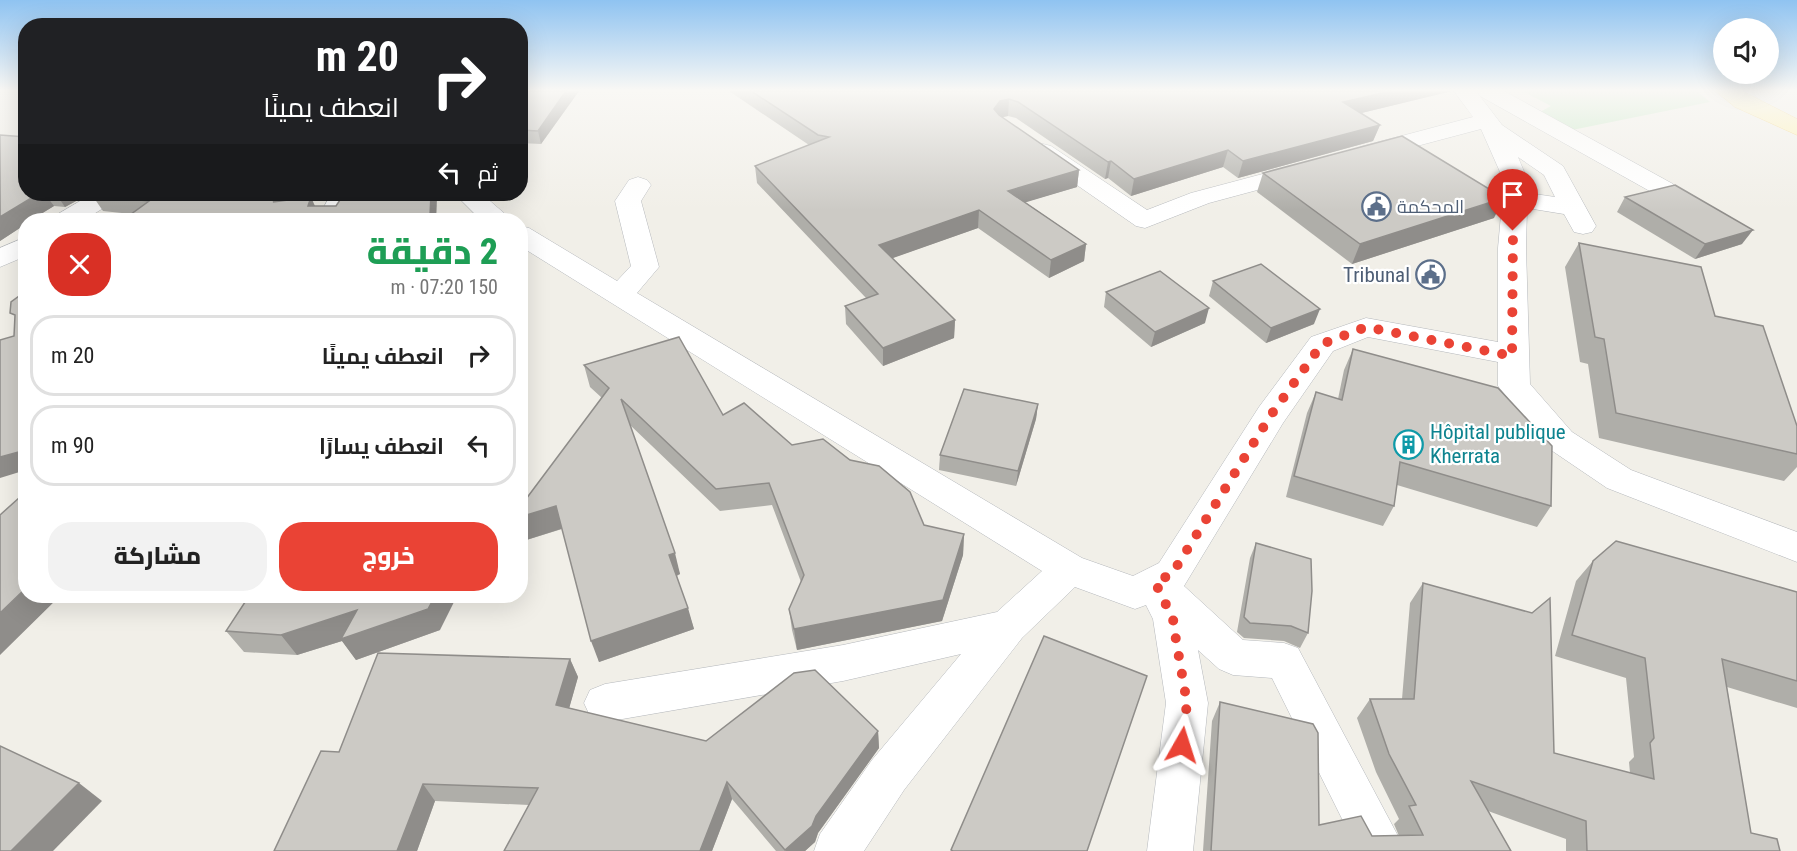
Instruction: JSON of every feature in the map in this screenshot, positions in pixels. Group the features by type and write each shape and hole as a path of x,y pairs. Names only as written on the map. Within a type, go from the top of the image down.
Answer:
{"street":[{"path":"1025,138 1145,220 1200,198 1337,160 1465,131"},
{"path":"1493,131 1516,181 1512,356 1514,386 1560,440 1619,479 1797,547"},
{"path":"1498,131 1554,171 1578,217 1514,198"},
{"path":"1559,131 1664,189"},
{"path":"620,295 645,267 628,201 638,185"},
{"path":"78,213 98,201"},
{"path":"475,201 488,213"},
{"path":"528,239 1069,569 1135,593 1172,574 1271,415 1322,344 1366,327 1512,356"},
{"path":"0,260 18,250"},
{"path":"837,851 888,776 1008,626 1069,569"},
{"path":"1155,582 1173,619 1187,703 1170,851"},
{"path":"1155,582 1233,657 1284,661 1383,851"},
{"path":"605,704 843,663 1008,626"}],"building":[{"path":"811,131 1022,131 1079,170 1008,191 1086,244 1051,260 979,210 879,245 955,320 883,348 845,306 878,294 755,166 829,137 818,135"},
{"path":"1061,131 1358,131 1243,161 1228,150 1134,179 1111,161 1108,162"},
{"path":"0,135 18,136 18,201 26,201 0,217"},
{"name":"المحكمة","path":"1402,136 1504,198 1360,244 1263,173"},
{"path":"1675,185 1753,230 1705,244 1625,197"},
{"path":"149,201 310,201 308,206 336,206 339,201 431,201 430,213 133,213"},
{"path":"1579,243 1701,267 1715,316 1763,326 1797,426 1797,454 1616,413 1604,339 1595,337"},
{"path":"1261,264 1320,309 1271,328 1213,281"},
{"path":"1160,271 1209,308 1155,332 1106,292"},
{"path":"18,297 18,452 0,457 0,340 14,336 15,315 10,313 11,302"},
{"path":"679,337 723,415 744,403 792,445 823,439 850,460 879,466 910,492 924,525 964,534 943,600 794,629 789,609 804,575 769,483 716,489 621,399 675,553 669,555 688,608 591,641 556,506 528,515 528,496 609,388 584,365"},
{"name":"Hôpital publique Kherrata","path":"1353,349 1498,388 1552,446 1551,506 1400,462 1394,506 1294,476 1316,392 1342,400"},
{"path":"964,389 1038,404 1018,471 940,455"},
{"path":"18,499 18,596 0,613 0,515"},
{"path":"1616,541 1797,592 1797,681 1722,659 1751,833 1777,839 1780,851 1587,851 1586,821 1471,781 1511,851 1211,851 1220,702 1313,724 1318,733 1319,825 1361,816 1372,836 1423,835 1409,806 1416,805 1389,754 1370,699 1414,699 1423,583 1532,613 1550,598 1554,753 1654,779 1650,743 1654,738 1645,658 1572,635 1593,561"},
{"path":"1256,543 1311,559 1312,591 1308,633 1291,626 1250,623 1244,617"},
{"path":"244,603 431,603 428,609 341,639 357,610 281,635 226,631"},
{"path":"1044,636 1147,676 1087,851 953,851 951,850"},
{"path":"378,653 570,659 556,705 706,741 794,673 815,670 878,731 816,816 812,826 785,850 727,782 700,851 504,851 538,788 423,784 397,851 274,851 321,751 339,752"},
{"path":"0,746 79,783 11,851 0,851"}],"place":[{"name":"المحكمة","path":"1376,206"},
{"name":"Tribunal","path":"1431,275"},
{"name":"Hôpital publique Kherrata","path":"1409,444"}],"route":[{"path":"1182,745 1187,703 1173,619 1155,582 1172,574 1271,415 1322,344 1366,327 1512,356 1513,231"}]}
